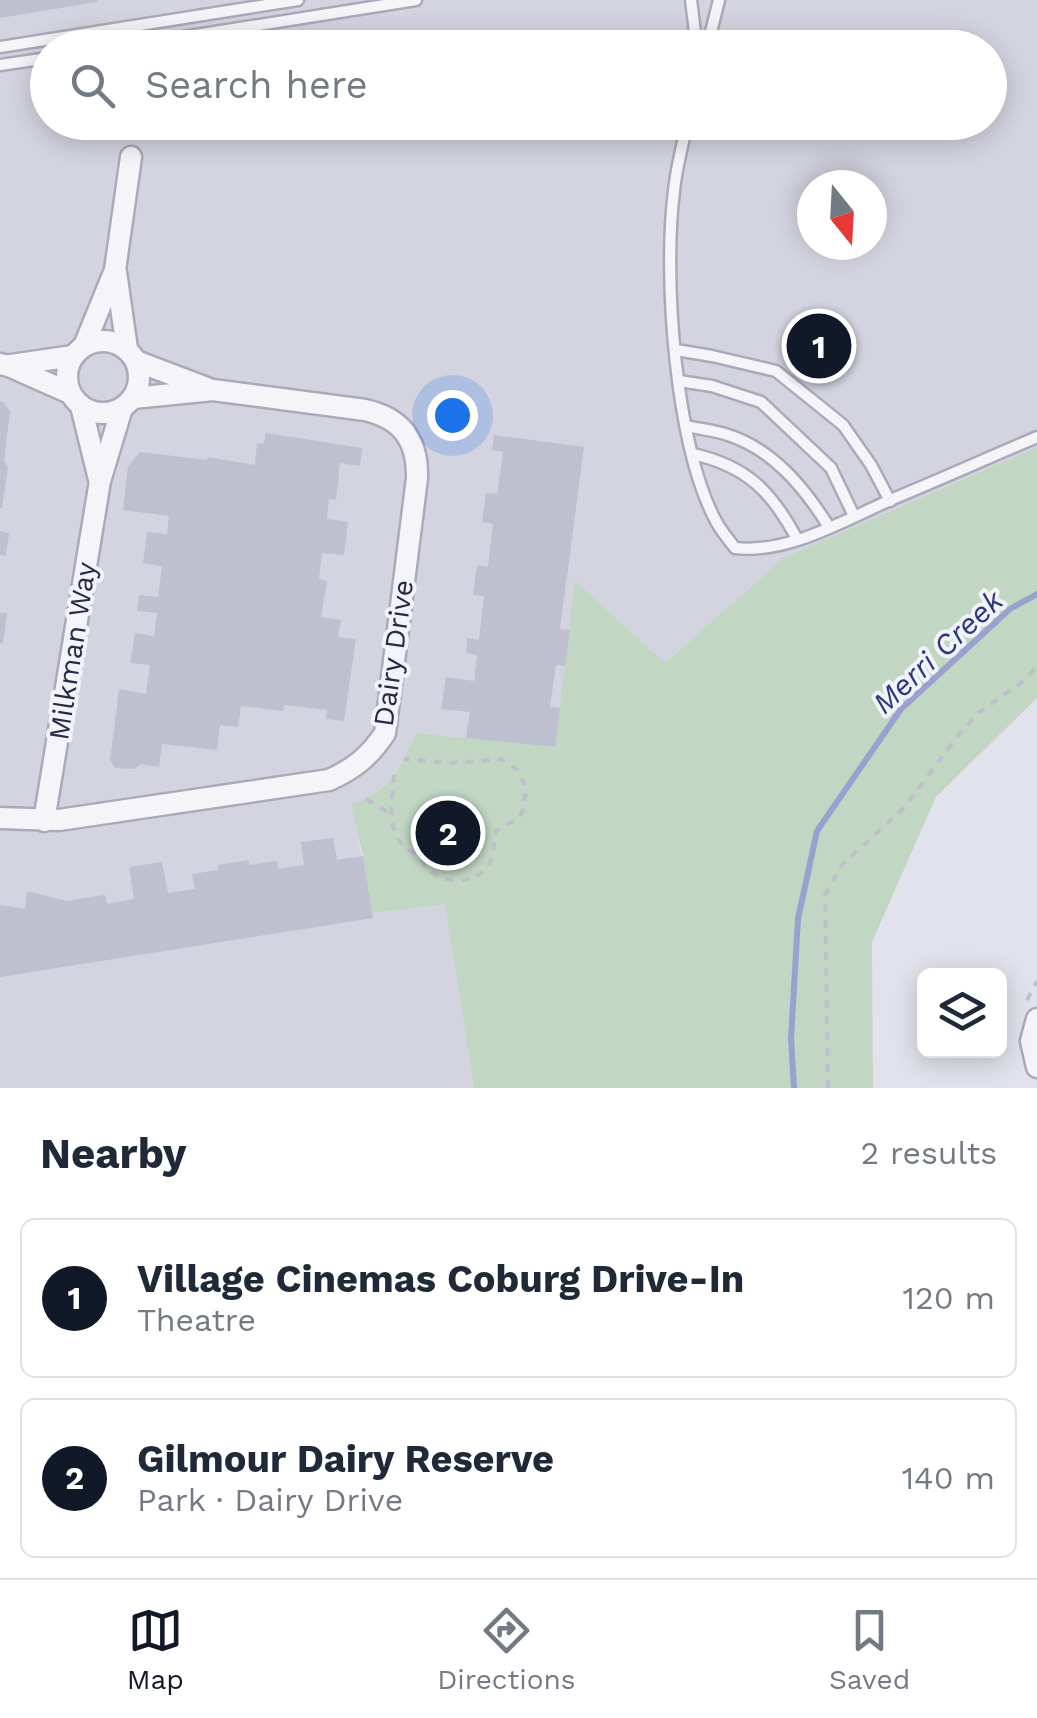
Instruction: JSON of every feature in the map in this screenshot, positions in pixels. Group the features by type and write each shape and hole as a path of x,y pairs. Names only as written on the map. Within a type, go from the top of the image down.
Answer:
{"street":[{"path":"5,365 101,413 128,403 140,380 131,355 116,270 131,157"},
{"path":"75,399 67,374 116,270"},
{"path":"5,365 78,351 106,340 131,355"},
{"name":"Dairy Drive","path":"0,818 44,822 329,780 363,761 385,733 417,478 418,460 410,438 387,415 213,390 131,355"},
{"name":"Dairy Drive","path":"128,403 213,390"},
{"name":"Milkman Way","path":"75,399 100,481"},
{"name":"Milkman Way","path":"44,822 100,481 128,403"},
{"path":"1037,1019 1031,1041 1037,1067"}],"lane":[{"path":"108,30 298,0"},
{"path":"227,30 416,0"},
{"path":"691,0 695,30"},
{"path":"712,30 718,0"},
{"path":"0,47 30,42"},
{"path":"0,66 30,61"},
{"path":"684,140 674,191 670,273 676,350 686,426 700,482 717,523 735,548 772,547 797,539 1037,436"},
{"path":"676,350 776,372 843,425 890,500"},
{"path":"680,381 712,386 760,402 831,468 854,516"},
{"path":"686,426 726,434 774,460 795,480 829,527"},
{"path":"693,454 738,470 763,490 780,507 797,539"}],"path":[{"path":"828,1088 825,896 842,865 902,810 963,728 1037,667"},
{"path":"394,775 391,814 400,844 448,882 474,877 491,860 496,831 520,817 526,788 518,770 502,759 404,759"},
{"path":"366,798 391,814"}],"shaded area":[{"path":"0,0 1037,0 1037,447 783,558 665,663 555,747 416,733 388,783 353,809 372,913 445,903 474,1088 0,1088"}],"green space":[{"path":"1037,447 1037,698 936,797 872,942 873,1088 474,1088 445,904 372,913 351,805 385,785 416,733 555,747 575,581 665,663 783,558"}],"building":[{"path":"0,0 97,0 97,2 0,18"},
{"path":"0,401 10,411 2,508 0,508"},
{"path":"266,433 362,448 360,466 340,463 336,500 329,499 327,519 348,522 344,555 322,553 319,579 327,581 321,617 341,620 338,637 356,639 344,721 326,719 327,710 284,705 283,711 241,706 238,727 220,725 217,750 162,744 159,767 141,764 134,769 115,768 110,760 119,689 146,694 150,665 130,663 135,633 154,636 157,613 137,611 139,595 158,597 162,566 143,563 147,532 167,534 169,516 123,510 128,466 140,452 255,465 257,443 264,444"},
{"path":"494,435 584,447 560,629 570,630 565,666 556,665 550,707 560,708 555,747 466,738 470,712 441,709 446,677 474,681 477,655 466,653 467,638 479,640 484,596 473,595 477,565 488,567 493,524 482,522 486,493 497,494 503,452 492,450"},
{"path":"0,531 9,533 6,556 0,555"},
{"path":"0,613 7,613 3,644 0,643"},
{"path":"333,838 337,860 363,856 373,918 0,977 0,905 25,909 27,891 66,901 105,895 107,904 134,899 129,867 162,862 168,893 195,889 192,874 218,870 218,865 249,860 249,865 277,861 278,869 304,865 301,842"}],"waterway":[{"name":"Merri Creek","path":"794,1088 791,1039 798,919 817,831 901,709 1010,609 1037,594"}],"place":[{"name":"Village Cinemas Coburg Drive-In","path":"819,346"},
{"name":"Gilmour Dairy Reserve","path":"448,833"}]}
